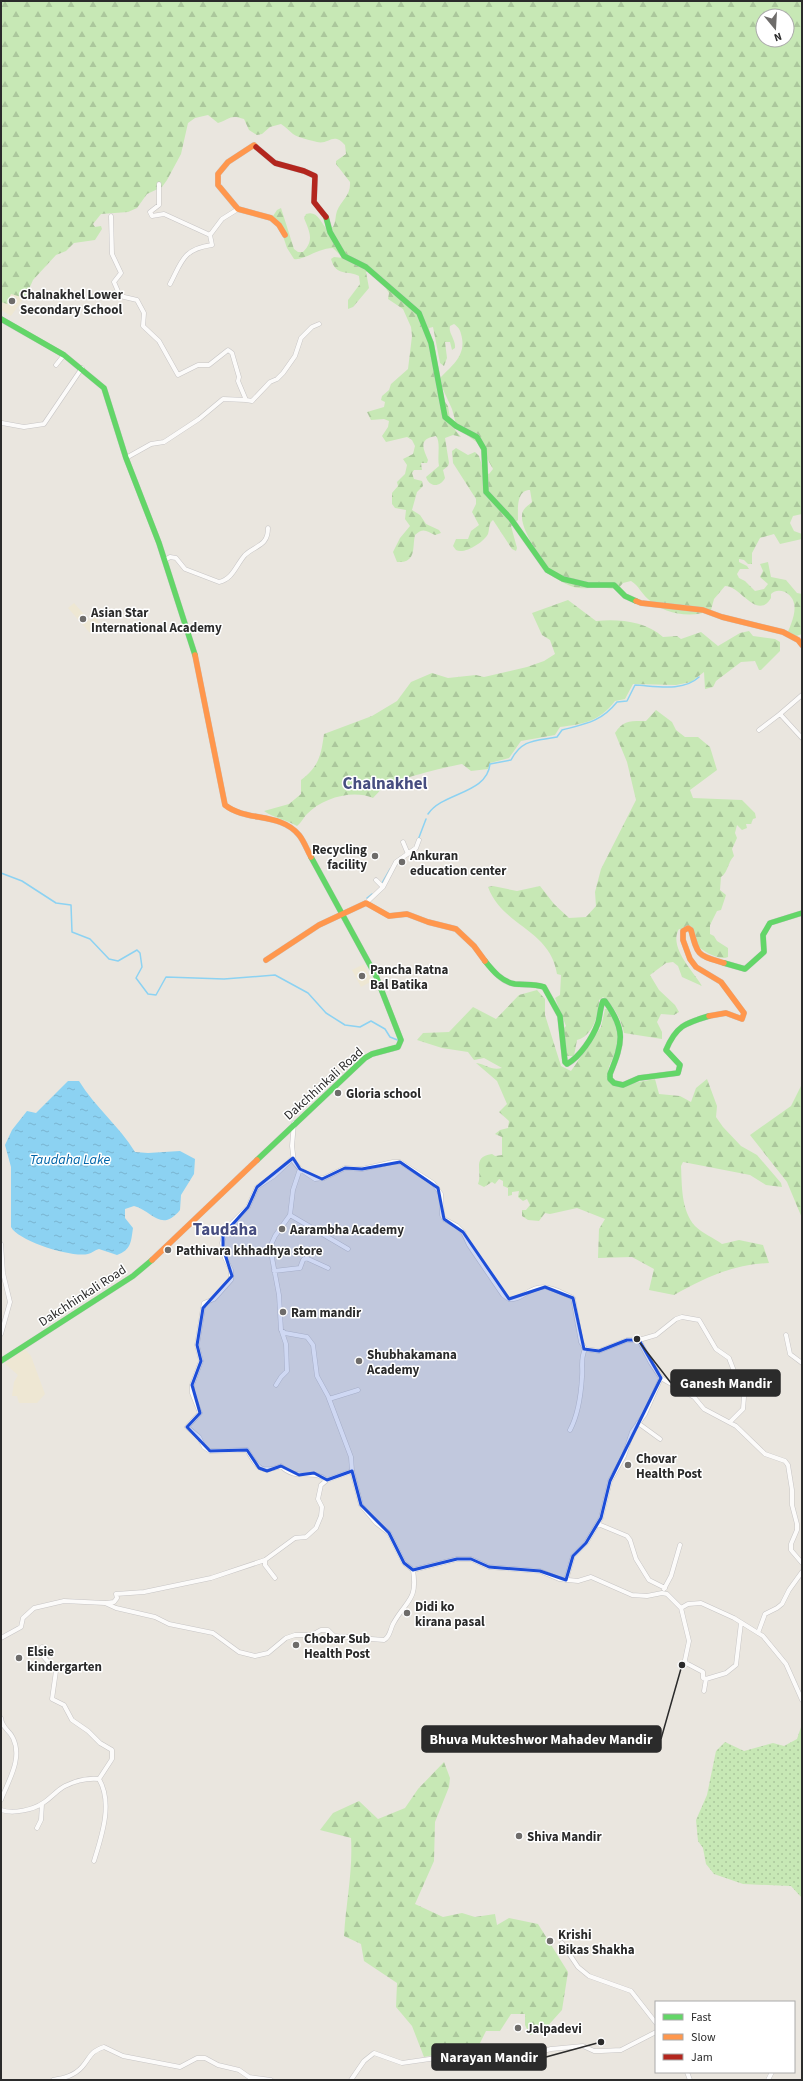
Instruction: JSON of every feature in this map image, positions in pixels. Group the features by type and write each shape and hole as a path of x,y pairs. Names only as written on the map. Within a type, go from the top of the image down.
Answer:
{"street":[{"path":"285,235 279,225 271,218 238,209 218,185 218,174 228,162 254,145 268,160 283,167 306,170 314,176 314,202 327,219 330,232 344,256 366,267 419,313 431,344 445,417 456,426 477,437 484,449 486,492 510,519 547,570 563,578 588,585 614,585 625,596 640,603 703,610 722,618 783,632 798,640 802,645"},
{"path":"159,184 158,205 150,212 152,216 164,214 210,235"},
{"path":"170,284 184,256 197,247 212,245 210,235 222,220 238,209"},
{"path":"111,216 112,254 121,273 114,282 120,296 137,300 144,313 144,326 159,341 178,375 198,365 209,365 228,350 232,353 239,377 238,381 246,400"},
{"path":"1,319 64,355 82,368 104,388 126,458 165,560 170,557 176,558 185,569 219,582 224,581 231,576 234,569 246,554 262,544 268,535 268,528"},
{"path":"126,458 151,444 164,442 200,419 223,399 252,401 270,382 277,379 289,366 301,338 312,327 319,324"},
{"path":"56,365 64,355"},
{"path":"2,423 24,427 44,424 82,368"},
{"name":"Dakchhinkali Road","path":"1,1361 102,1297 137,1272 365,1058 372,1054 398,1047 401,1040 376,976 299,835 294,830 274,819 239,814 229,809 226,805 196,656 165,560"},
{"path":"759,730 802,695"},
{"path":"780,714 802,738"},
{"path":"266,960 319,925 366,903 383,887 396,862 408,852 416,848 420,840"},
{"path":"403,842 408,852"},
{"path":"377,881 383,887"},
{"path":"366,903 389,916 407,914 428,922 456,929 474,946 495,973 504,980 514,984 535,984 544,987 560,1016 565,1062 568,1064 575,1059 597,1025 600,1007 603,1001 605,1001 619,1025 623,1036 610,1079 614,1083 623,1085 639,1078 678,1073 681,1066 680,1063 667,1053 666,1050 673,1034 685,1024 719,1013 726,1013 742,1019 744,1014 721,982 706,974 693,963 683,940 683,931 688,928 691,930 696,949 701,956 745,969 764,952 764,933 767,926 777,919 796,916 802,913"},
{"path":"294,1123 292,1146 295,1165 315,1179 322,1179 345,1168 362,1169 386,1163 400,1162 433,1183 441,1194 442,1215 444,1219 457,1226 463,1232 503,1294 509,1299 516,1299 536,1288 545,1287 552,1288 573,1298 580,1342 585,1349 599,1351 627,1340 639,1340 656,1335 676,1319 682,1317 699,1320 716,1349 729,1358 741,1387 744,1397 743,1409 730,1422"},
{"path":"293,1158 274,1176 257,1188 248,1207 226,1229 223,1235 222,1243 225,1258 231,1270 231,1280 214,1299 204,1303 197,1345 201,1361 192,1385 192,1393 200,1413 187,1427 199,1437 204,1447 210,1451 247,1450 259,1468 268,1471 281,1466 286,1470 299,1475 314,1473 328,1480"},
{"path":"276,1385 287,1371 286,1344 282,1332 279,1295 270,1247 275,1236 290,1215 293,1190 300,1169"},
{"path":"290,1215 348,1249"},
{"path":"1,1244 4,1273 10,1302 1,1334"},
{"path":"274,1270 300,1268 303,1260 306,1258 328,1268"},
{"path":"105,1603 116,1608 155,1617 169,1624 213,1633 239,1652 255,1656 268,1652 286,1638 295,1635 312,1635 321,1630 328,1630 334,1636 364,1639 386,1639 393,1624 413,1595 416,1584 413,1570 404,1563 389,1533 376,1523 361,1505 352,1471 351,1457 329,1399 318,1376 313,1344 307,1337 282,1332"},
{"path":"786,1335 790,1354 802,1363"},
{"path":"639,1340 661,1378 694,1397 704,1409 730,1422 765,1454 780,1458 788,1465 792,1490 792,1506 797,1524 791,1550 802,1563"},
{"path":"570,1430 580,1396 582,1375 581,1358 585,1349"},
{"path":"566,1580 567,1570 573,1556 586,1543 598,1524 610,1481 624,1456 632,1432 645,1414 661,1378"},
{"path":"329,1399 358,1390"},
{"path":"638,1423 660,1439"},
{"path":"1,1638 21,1627 23,1618 34,1608 64,1601 114,1602 117,1598 116,1594 144,1592 211,1578 266,1560 295,1538 306,1537 316,1528 321,1516 322,1507 318,1499 321,1485 328,1480 352,1471"},
{"path":"598,1524 627,1536 630,1540 636,1559 649,1580 665,1588"},
{"path":"662,1593 680,1545"},
{"path":"413,1570 457,1559 471,1560 490,1567 540,1570 566,1580 578,1581 591,1577 632,1595 647,1596 662,1593 667,1594 682,1608 689,1641 685,1660 686,1663 703,1672 704,1678 706,1679 704,1691"},
{"path":"266,1560 265,1565 275,1578"},
{"path":"758,1633 766,1614 782,1604 788,1590 802,1572"},
{"path":"682,1608 688,1604 701,1603 763,1636 786,1664 802,1700"},
{"path":"706,1679 726,1673 736,1665 741,1623"},
{"path":"1,1810 17,1812 42,1804 65,1786 80,1780 99,1778 112,1759 112,1750 100,1743 88,1731 72,1720 64,1705 52,1699 56,1671 43,1656 42,1647"},
{"path":"1,1718 2,1726 13,1737 17,1751 16,1763 1,1800"},
{"path":"94,1861 104,1824 105,1789 99,1778"},
{"path":"37,1828 41,1820 42,1804"},
{"path":"562,1943 578,1967 589,1976 631,1991 641,2002 655,2023"},
{"path":"351,2080 364,2061 374,2052 402,2063 472,2054 514,2052 527,2055 551,2049 583,2046 594,2051 621,2050 655,2033"},
{"path":"53,2080 69,2076 82,2068 91,2053 104,2047 124,2056 180,2067 197,2058 205,2058 218,2065 239,2070 249,2077 271,2080"}],"highlighted area":[{"path":"293,1158 300,1169 322,1179 345,1168 362,1169 400,1162 438,1188 444,1219 463,1232 509,1299 545,1287 573,1298 584,1349 599,1351 627,1340 639,1340 661,1378 610,1481 601,1518 586,1543 573,1556 566,1580 540,1571 489,1567 471,1559 457,1559 413,1570 404,1563 389,1533 361,1505 352,1471 327,1480 314,1473 299,1475 281,1466 267,1471 259,1468 247,1450 210,1451 187,1427 200,1413 192,1385 201,1361 197,1345 203,1308 232,1276 223,1248 223,1235 248,1207 257,1187"}],"shaded area":[{"name":"Chalnakhel Lower Secondary School","path":"11,287 25,296 11,316 1,310 1,302"},
{"name":"Asian Star International Academy","path":"74,603 90,621 95,617 100,624 90,633 68,608"},
{"name":"Pancha Ratna Bal Batika","path":"364,964 372,981 361,987 352,970"},
{"path":"25,1349 31,1356 45,1394 37,1403 19,1403 17,1396 12,1396 14,1382 18,1375 4,1363"}],"green space":[{"path":"1,1 802,1 802,514 793,516 790,523 794,531 802,534 802,539 780,544 774,534 760,538 752,553 752,564 748,564 744,560 739,559 739,562 747,566 749,569 740,569 737,574 739,578 745,581 755,591 764,589 768,584 760,577 763,571 760,564 768,562 771,577 786,580 797,593 802,594 802,634 791,638 786,637 793,619 795,607 790,596 781,591 776,591 771,594 771,598 766,604 760,606 749,601 731,587 725,586 714,599 711,610 695,614 678,614 654,604 631,581 623,583 617,590 603,588 579,588 562,582 553,577 527,535 522,518 523,511 532,502 530,490 522,493 518,506 518,520 511,526 517,548 516,551 512,549 493,520 491,522 488,534 482,541 474,547 464,551 456,550 453,546 456,539 468,539 471,531 479,525 472,512 476,504 476,499 453,463 452,451 456,448 468,455 475,452 479,456 484,472 489,474 493,469 479,444 460,430 456,424 452,409 441,385 441,377 455,363 461,353 462,341 460,331 454,324 450,326 450,329 455,348 452,350 450,342 445,342 447,358 444,366 440,363 433,327 429,328 437,391 448,406 451,425 461,437 453,435 445,438 449,463 443,470 445,478 438,485 430,483 426,477 439,466 438,442 436,436 426,439 423,445 428,460 427,463 421,463 422,470 414,470 412,473 414,479 422,481 423,486 417,492 412,510 420,515 426,524 439,530 441,533 435,535 427,531 420,531 415,535 411,557 403,562 397,562 393,552 400,538 410,526 405,519 406,510 395,508 392,504 392,493 398,486 397,482 405,474 407,465 403,459 413,454 415,446 412,440 407,437 386,442 382,436 388,427 389,421 384,419 371,420 367,412 384,407 385,402 381,400 382,396 389,390 391,384 408,369 412,336 411,327 403,309 388,299 389,293 383,284 368,271 366,272 369,288 353,307 348,309 348,300 360,284 359,276 339,271 333,265 331,259 334,257 343,258 333,248 322,250 302,258 294,259 287,248 281,230 273,216 277,210 281,208 294,249 298,252 303,252 307,248 310,239 309,231 304,218 306,214 310,213 316,215 326,228 333,227 337,211 350,187 350,182 336,164 336,161 346,154 345,145 337,139 331,139 325,142 308,140 298,137 281,124 270,127 262,134 257,135 249,130 244,119 236,117 218,123 208,115 195,118 188,123 181,154 162,187 147,194 137,208 128,212 101,214 93,224 95,227 101,226 102,229 95,240 74,243 66,251 56,255 33,280 25,298 11,294 7,304 1,302"},
{"path":"568,600 596,621 614,620 631,622 648,627 663,637 677,636 681,639 701,632 718,646 740,633 749,631 753,636 775,639 780,642 780,651 761,670 759,670 755,661 741,662 716,681 713,687 705,689 704,672 691,682 676,685 633,684 625,699 615,701 609,708 597,717 584,723 560,727 555,735 521,741 509,758 490,763 488,769 471,771 462,764 398,781 382,789 373,798 356,794 338,797 321,803 313,808 297,826 264,811 289,804 301,794 301,780 312,770 318,760 324,734 372,716 397,701 411,682 432,673 448,678 476,675 484,677 527,667 544,661 555,654 550,640 542,635 532,613"},
{"path":"656,710 672,722 676,730 685,737 698,737 710,747 717,770 690,790 693,798 742,800 755,813 756,818 753,819 751,824 746,824 747,828 742,830 737,825 735,833 737,838 732,849 734,856 730,861 724,875 721,877 720,890 726,895 721,910 717,911 710,925 710,934 714,936 717,941 728,948 728,957 720,958 702,950 687,930 679,929 677,944 679,951 702,986 682,977 678,966 673,962 666,963 650,975 659,990 675,1005 679,1012 674,1015 661,1014 657,1022 662,1032 662,1039 624,1033 616,1013 603,997 599,1000 598,1012 591,1029 583,1038 577,1040 574,1056 567,1056 563,1029 566,1026 555,998 560,995 561,975 557,974 553,959 545,947 536,937 504,911 495,900 488,887 493,886 517,891 540,886 554,904 569,918 586,917 596,906 595,892 601,869 636,800 627,762 615,733 624,723 646,721"},
{"path":"537,990 545,999 545,1015 561,1066 571,1071 601,1027 605,1009 608,1009 617,1026 620,1038 620,1043 608,1073 608,1079 617,1086 655,1079 659,1094 680,1096 691,1102 696,1088 707,1079 717,1106 716,1117 723,1127 741,1146 757,1155 781,1183 782,1187 766,1185 750,1175 683,1162 681,1166 682,1190 687,1213 695,1226 722,1244 739,1240 763,1245 769,1263 731,1269 697,1283 674,1295 649,1290 654,1269 632,1257 598,1258 599,1229 605,1219 577,1208 550,1214 545,1213 539,1221 528,1220 522,1216 522,1210 526,1210 530,1205 527,1199 523,1201 518,1197 519,1191 512,1192 512,1195 508,1196 508,1188 503,1186 503,1181 499,1179 495,1184 492,1182 484,1187 478,1184 479,1165 482,1158 492,1154 495,1156 502,1155 502,1137 495,1134 500,1130 508,1128 509,1121 499,1112 507,1104 497,1081 476,1063 495,1069 502,1068 484,1058 474,1060 468,1052 442,1048 417,1040 423,1033 449,1032 473,1007 496,1019 519,995"},
{"path":"802,1084 802,1218 787,1182 750,1135 791,1106"},
{"path":"802,1724 802,1898 791,1886 743,1884 714,1874 706,1864 703,1848 698,1841 696,1820 707,1795 716,1751 725,1742 744,1751 773,1743 784,1746 797,1739"},
{"path":"444,1762 450,1778 449,1787 435,1822 434,1861 415,1904 443,1917 462,1913 475,1917 495,1914 497,1925 509,1918 538,1924 568,1972 562,2010 545,2029 530,2035 525,2025 525,2014 511,2014 500,2031 486,2031 479,2045 457,2046 448,2052 424,2057 412,2026 396,2007 397,1983 364,1961 361,1944 344,1936 350,1875 351,1838 320,1830 333,1813 359,1801 378,1819 405,1808 418,1789"}],"water":[{"name":"Taudaha Lake","path":"68,1081 79,1081 135,1152 148,1153 180,1151 195,1159 194,1174 181,1195 180,1210 173,1217 167,1220 162,1220 134,1206 125,1209 125,1218 133,1228 132,1237 128,1248 117,1255 99,1249 88,1254 80,1255 58,1251 24,1238 11,1227 11,1167 5,1145 12,1130 27,1111 36,1113"}],"waterway":[{"path":"428,814 444,801 473,787 481,781 487,774 490,764 511,760 520,748 530,742 557,737 562,730 585,724 599,718 611,709 617,702 627,701 635,685 669,687 685,685 693,682 699,677"},
{"path":"418,840 426,819"},
{"path":"382,883 390,869"},
{"path":"1,873 22,881 56,903 71,905 72,932 90,939 109,959 118,961 137,950 140,953 142,967 136,978 148,994 156,995 166,977 224,979 275,975 308,993 326,1013 345,1025 360,1027 371,1021 385,1029 390,1037 400,1041"},
{"path":"367,898 372,894"}],"traffic: fast":[{"path":"326,217 330,232 344,256 366,267 419,313 431,343 445,417 456,426 477,437 484,449 486,492 511,519 547,570 563,579 588,585 614,585 625,596 636,601"},
{"path":"1,319 64,355 104,388 126,458 159,543 195,655"},
{"path":"257,1160 365,1058 372,1054 398,1047 401,1040 376,976 311,857"},
{"path":"724,963 745,969 764,952 763,935 770,923 802,913"},
{"path":"485,961 495,972 510,983 544,987 560,1016 565,1062 567,1064 577,1057 593,1034 598,1023 601,1006 603,1001 605,1001 616,1020 620,1036 618,1053 610,1074 610,1079 614,1083 623,1085 639,1078 678,1073 680,1065 666,1050 670,1042 682,1027 709,1016"},
{"path":"1,1361 133,1276 152,1260"}],"traffic: slow":[{"path":"256,147 254,145 228,162 218,174 218,185 238,209 271,218 279,225 285,235"},
{"path":"636,601 641,603 703,610 722,617 783,632 798,640 802,645"},
{"path":"195,655 225,805 243,814 273,820 291,828 301,837 311,857"},
{"path":"266,960 319,925 366,903 389,916 407,914 428,922 456,929 474,946 485,961"},
{"path":"709,1016 726,1013 742,1019 744,1013 721,982 696,967 690,959 683,940 683,931 688,928 691,930 695,945 700,954 724,963"},
{"path":"152,1260 257,1160"}],"traffic: jam":[{"path":"256,147 275,163 304,171 315,176 314,202 326,217"}],"place":[{"name":"Chalnakhel Lower Secondary School","path":"12,301"},
{"name":"Asian Star International Academy","path":"83,619"},
{"name":"Recycling facility","path":"375,856"},
{"name":"Ankuran education center","path":"402,862"},
{"name":"Pancha Ratna Bal Batika","path":"362,976"},
{"name":"Gloria school","path":"338,1093"},
{"name":"Aarambha Academy","path":"282,1229"},
{"name":"Pathivara khhadhya store","path":"168,1250"},
{"name":"Ram mandir","path":"283,1312"},
{"name":"Ganesh Mandir","path":"637,1339"},
{"name":"Shubhakamana Academy","path":"359,1361"},
{"name":"Chovar Health Post","path":"628,1465"},
{"name":"Didi ko kirana pasal","path":"407,1613"},
{"name":"Chobar Sub Health Post","path":"296,1645"},
{"name":"Elsie kindergarten","path":"19,1658"},
{"name":"Bhuva Mukteshwor Mahadev Mandir","path":"682,1665"},
{"name":"Shiva Mandir","path":"519,1836"},
{"name":"Krishi Bikas Shakha","path":"550,1941"},
{"name":"Jalpadevi","path":"518,2028"},
{"name":"Narayan Mandir","path":"601,2042"}],"district":[{"name":"Chalnakhel","path":"385,783"},
{"name":"Taudaha","path":"225,1229"}]}
